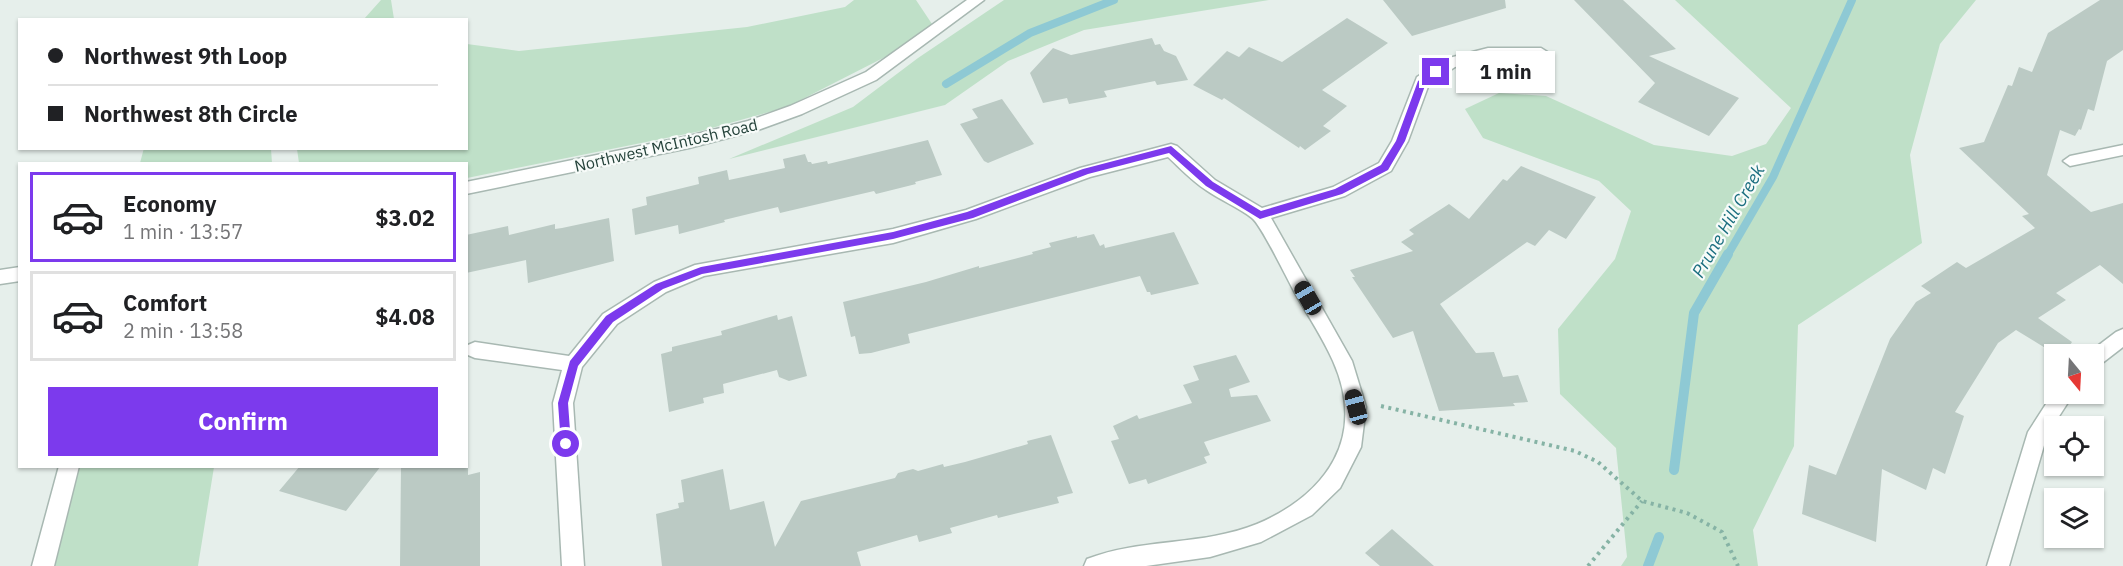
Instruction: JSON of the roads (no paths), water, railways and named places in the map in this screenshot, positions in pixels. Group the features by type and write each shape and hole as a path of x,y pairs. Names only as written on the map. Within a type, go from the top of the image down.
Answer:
{"street":[{"name":"Northwest McIntosh Road","path":"468,188 689,142 752,126 796,110 871,76 977,0"},
{"path":"1260,215 1339,192 1385,167 1400,141 1422,81 1450,63 1488,53 1541,53"},
{"path":"573,566 563,403 573,364 610,319 660,286 701,270 893,236 970,215 1086,172 1171,150 1209,184 1260,215 1343,361 1356,407 1351,447 1333,482 1305,508 1261,532 1210,547 1126,559 1095,566"},
{"path":"0,278 18,274"},
{"path":"2104,352 2122,338"},
{"path":"475,350 573,364"},
{"path":"1998,566 2038,432 2057,404"},
{"path":"43,566 68,468"}],"lane":[{"path":"2070,161 2123,150"}],"waterway":[{"path":"946,84 1030,33 1114,0"},
{"name":"Prune Hill Creek","path":"1727,256 1773,177 1852,0"},
{"name":"Prune Hill Creek","path":"1674,470 1694,313 1728,254"},
{"name":"Prune Hill Creek","path":"1648,566 1659,537"}]}
